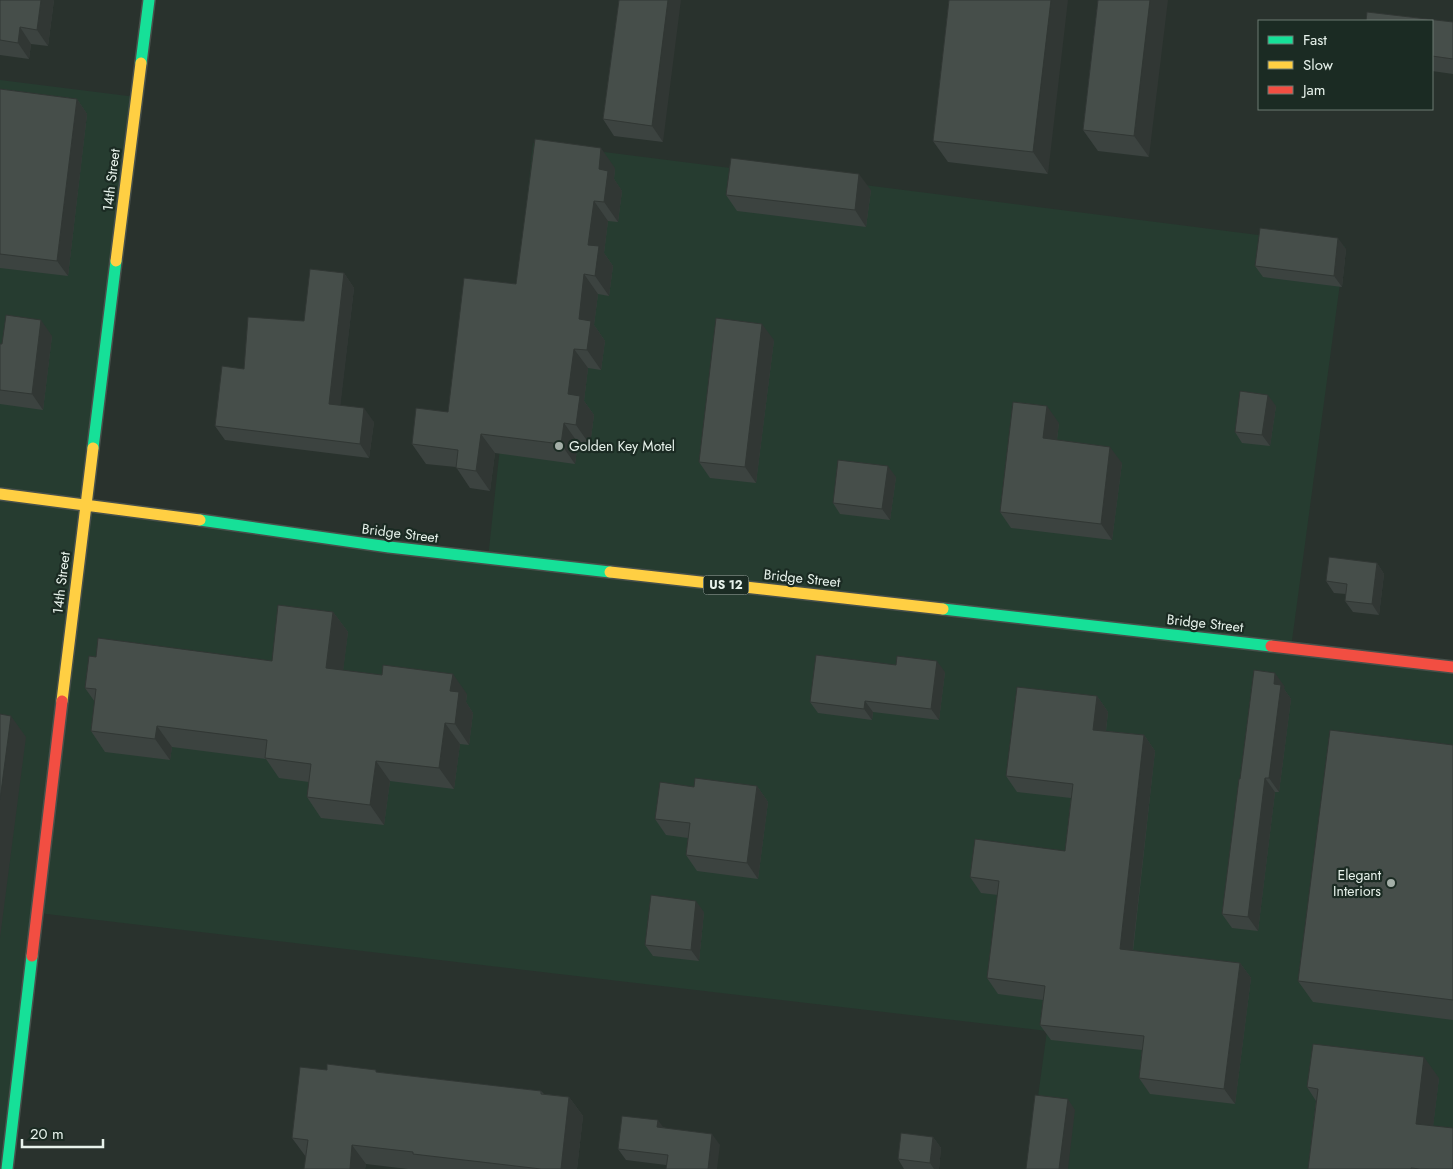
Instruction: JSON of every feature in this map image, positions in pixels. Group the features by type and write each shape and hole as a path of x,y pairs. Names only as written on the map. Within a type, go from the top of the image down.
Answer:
{"main road":[{"name":"14th Street","path":"7,1169 86,504 149,0"},
{"name":"Bridge Street","path":"0,494 86,504 389,547 1453,667"}],"shaded area":[{"path":"0,80 136,97 86,504 488,558 533,143 1345,246 1291,648 1453,667 1453,1169 1028,1169 1047,1031 38,913 0,1169"}],"building":[{"path":"0,0 41,0 37,30 20,27 18,43 0,40"},
{"path":"619,0 668,0 652,126 603,119"},
{"path":"949,0 1051,0 1033,152 933,141"},
{"path":"1098,0 1150,0 1134,136 1083,130"},
{"path":"1367,12 1453,22 1453,59 1433,56 1433,20 1366,20"},
{"path":"0,89 77,99 57,261 0,254"},
{"path":"535,139 601,148 599,169 608,171 604,202 594,201 588,245 599,246 595,276 584,274 579,319 591,321 587,350 574,349 568,394 580,396 576,425 564,423 561,444 481,434 476,471 456,468 458,450 412,444 416,408 448,412 464,278 516,284"},
{"path":"731,158 859,174 855,210 726,195"},
{"path":"1260,228 1338,238 1334,276 1255,266"},
{"path":"310,269 344,273 329,404 364,408 360,444 215,426 222,366 244,369 248,317 304,321"},
{"path":"6,315 41,320 32,394 0,390 0,344 2,344"},
{"path":"716,318 762,324 745,467 699,462"},
{"path":"1240,391 1268,395 1262,435 1235,432"},
{"path":"1013,402 1047,406 1043,438 1110,447 1101,524 1000,512"},
{"path":"838,460 888,466 882,509 833,503"},
{"path":"1329,557 1377,563 1372,604 1345,601 1347,584 1326,581"},
{"path":"278,605 333,612 326,668 382,675 383,665 453,674 450,691 459,692 455,724 445,723 439,768 376,761 370,805 307,797 311,764 265,758 267,740 157,726 155,739 91,731 96,689 85,688 89,656 96,657 98,638 272,661"},
{"path":"816,655 896,665 897,656 937,661 931,709 865,701 864,709 810,702"},
{"path":"1254,670 1275,673 1274,684 1281,685 1269,778 1265,778 1248,917 1222,914"},
{"path":"1017,687 1097,696 1093,730 1144,735 1120,949 1240,963 1224,1089 1139,1078 1144,1036 1040,1025 1045,986 987,978 999,881 970,877 975,839 1065,851 1073,784 1006,776"},
{"path":"0,714 11,716 0,800"},
{"name":"Elegant Interiors","path":"1330,730 1453,745 1453,1000 1298,981"},
{"path":"695,778 757,786 747,863 686,855 690,823 655,819 660,782 694,787"},
{"path":"651,895 696,901 691,950 645,945"},
{"path":"1313,1044 1424,1057 1416,1124 1453,1128 1453,1169 1308,1169 1318,1089 1307,1087"},
{"path":"327,1064 376,1070 376,1072 541,1091 541,1094 569,1097 561,1169 541,1169 352,1145 350,1169 304,1169 308,1140 292,1138 300,1067 327,1070"},
{"path":"1035,1095 1068,1099 1059,1169 1026,1169"},
{"path":"622,1116 658,1120 657,1127 712,1134 708,1169 666,1169 668,1155 618,1149"},
{"path":"901,1133 933,1137 930,1163 898,1159"}],"traffic: fast":[{"path":"141,63 149,0"},
{"path":"93,448 116,261"},
{"path":"200,520 389,547 610,572"},
{"path":"943,609 1271,646"},
{"path":"7,1169 32,956"}],"traffic: slow":[{"path":"116,261 141,63"},
{"path":"62,701 93,448"},
{"path":"0,494 200,520"},
{"path":"610,572 943,609"}],"traffic: jam":[{"path":"1271,646 1453,667"},
{"path":"32,956 62,701"}],"place":[{"name":"Golden Key Motel","path":"559,446"},
{"name":"Elegant Interiors","path":"1391,883"}]}
